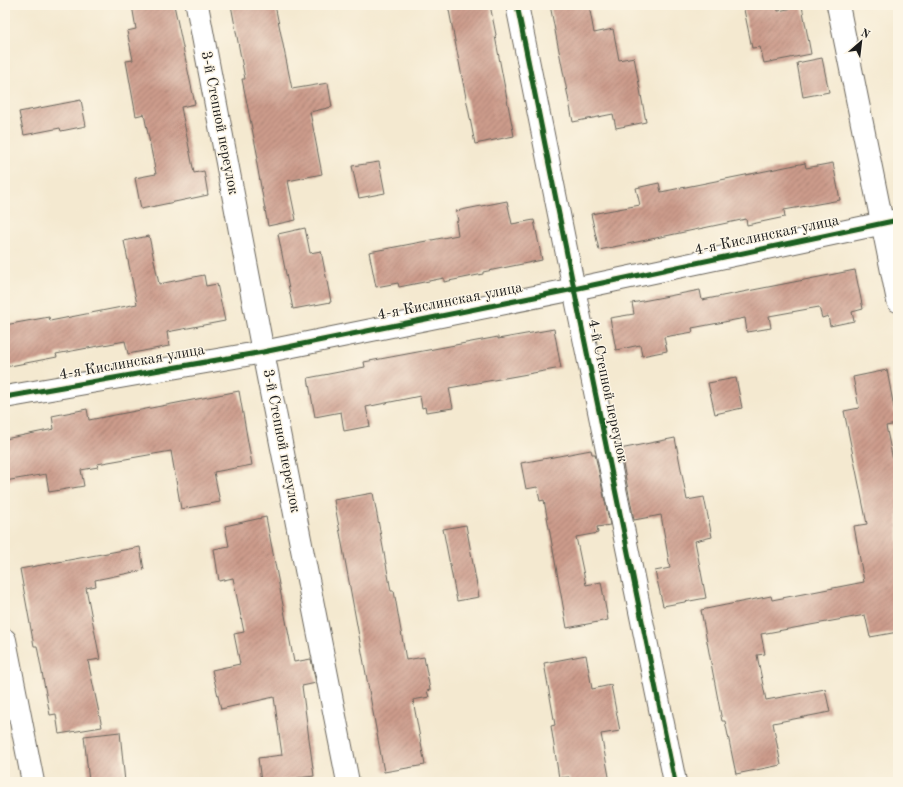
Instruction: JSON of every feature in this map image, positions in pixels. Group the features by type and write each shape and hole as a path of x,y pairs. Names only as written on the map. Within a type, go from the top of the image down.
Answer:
{"street":[{"name":"3-й Степной переулок","path":"196,5 348,782"},
{"name":"4-й Степной переулок","path":"518,5 574,289 675,782"},
{"path":"838,5 890,222 898,301"},
{"name":"4-я Кислинская улица","path":"5,397 263,352 574,289 890,222"},
{"path":"5,640 33,782"}],"building":[{"path":"132,5 174,5 195,104 181,107 194,173 204,171 208,195 141,209 135,178 156,174 144,114 136,116 126,61 133,60 127,31 136,29"},
{"path":"231,5 275,5 292,89 328,83 332,107 310,112 322,174 288,181 296,220 268,226 256,159 258,158 242,79 245,79"},
{"path":"448,5 490,5 514,136 475,144"},
{"path":"550,5 589,5 594,33 613,29 619,60 634,57 646,122 616,128 613,114 573,122"},
{"path":"743,5 777,5 778,11 802,6 811,54 764,63 760,47 752,48"},
{"path":"822,58 829,92 803,97 797,63"},
{"path":"81,100 86,126 61,131 60,128 24,135 19,112"},
{"path":"379,162 385,193 359,198 352,166"},
{"path":"805,163 806,168 833,163 840,200 784,210 785,217 747,225 746,219 599,250 591,214 640,205 636,188 659,183 661,192"},
{"path":"507,201 512,224 534,220 542,260 483,272 483,274 444,282 444,278 399,287 398,283 376,287 369,252 458,235 456,211"},
{"path":"305,228 310,253 321,251 331,302 293,309 278,234"},
{"path":"149,236 159,284 204,275 206,286 217,284 225,321 167,332 169,346 128,354 125,341 56,354 57,357 5,367 5,325 49,317 50,321 137,304 124,241"},
{"path":"855,270 863,309 852,312 854,321 830,326 828,316 822,318 819,307 769,316 771,328 747,332 745,318 692,328 693,332 664,337 667,351 642,356 640,345 616,350 610,318 634,314 632,303 700,290 702,300"},
{"path":"554,329 561,368 449,388 453,408 426,412 425,407 422,408 420,396 366,407 370,426 344,431 341,412 315,417 308,378 365,367 364,362 498,337 498,339"},
{"path":"887,370 897,424 886,426 898,485 898,632 870,637 865,615 761,634 765,654 757,655 766,700 825,689 830,712 773,723 781,765 736,774 725,721 722,721 701,610 771,596 772,600 864,582 854,526 867,524 844,411 859,408 853,377"},
{"path":"736,378 742,408 715,414 708,383"},
{"path":"239,391 252,465 214,472 220,502 181,509 171,451 97,464 98,467 81,470 84,486 49,492 46,474 5,481 5,439 54,429 52,416 87,409 89,420"},
{"path":"675,438 687,500 704,497 712,537 695,541 706,598 663,606 655,571 670,568 661,515 634,520 620,449"},
{"path":"591,450 592,454 595,454 610,525 597,527 598,533 576,537 586,585 601,582 608,620 567,628 544,500 540,501 537,487 526,489 521,463"},
{"path":"373,493 391,591 394,591 406,660 424,657 430,690 427,691 429,697 413,700 425,765 384,772 334,500"},
{"path":"266,517 294,662 311,659 316,683 302,686 314,776 261,782 258,758 282,755 274,697 221,709 212,670 240,664 234,634 244,632 233,578 219,581 214,549 229,546 225,526"},
{"path":"466,525 479,597 457,601 443,529"},
{"path":"140,547 144,570 95,580 96,586 86,588 100,659 88,661 102,727 59,734 56,714 50,715 37,646 34,646 20,569"},
{"path":"586,655 592,689 611,685 620,731 601,734 610,782 570,782 569,777 559,778 551,726 555,725 544,663"},
{"path":"120,732 125,782 89,782 84,736"}],"cycle path":[{"path":"517,5 675,782"},
{"path":"5,397 263,352 574,289 898,220"}]}
